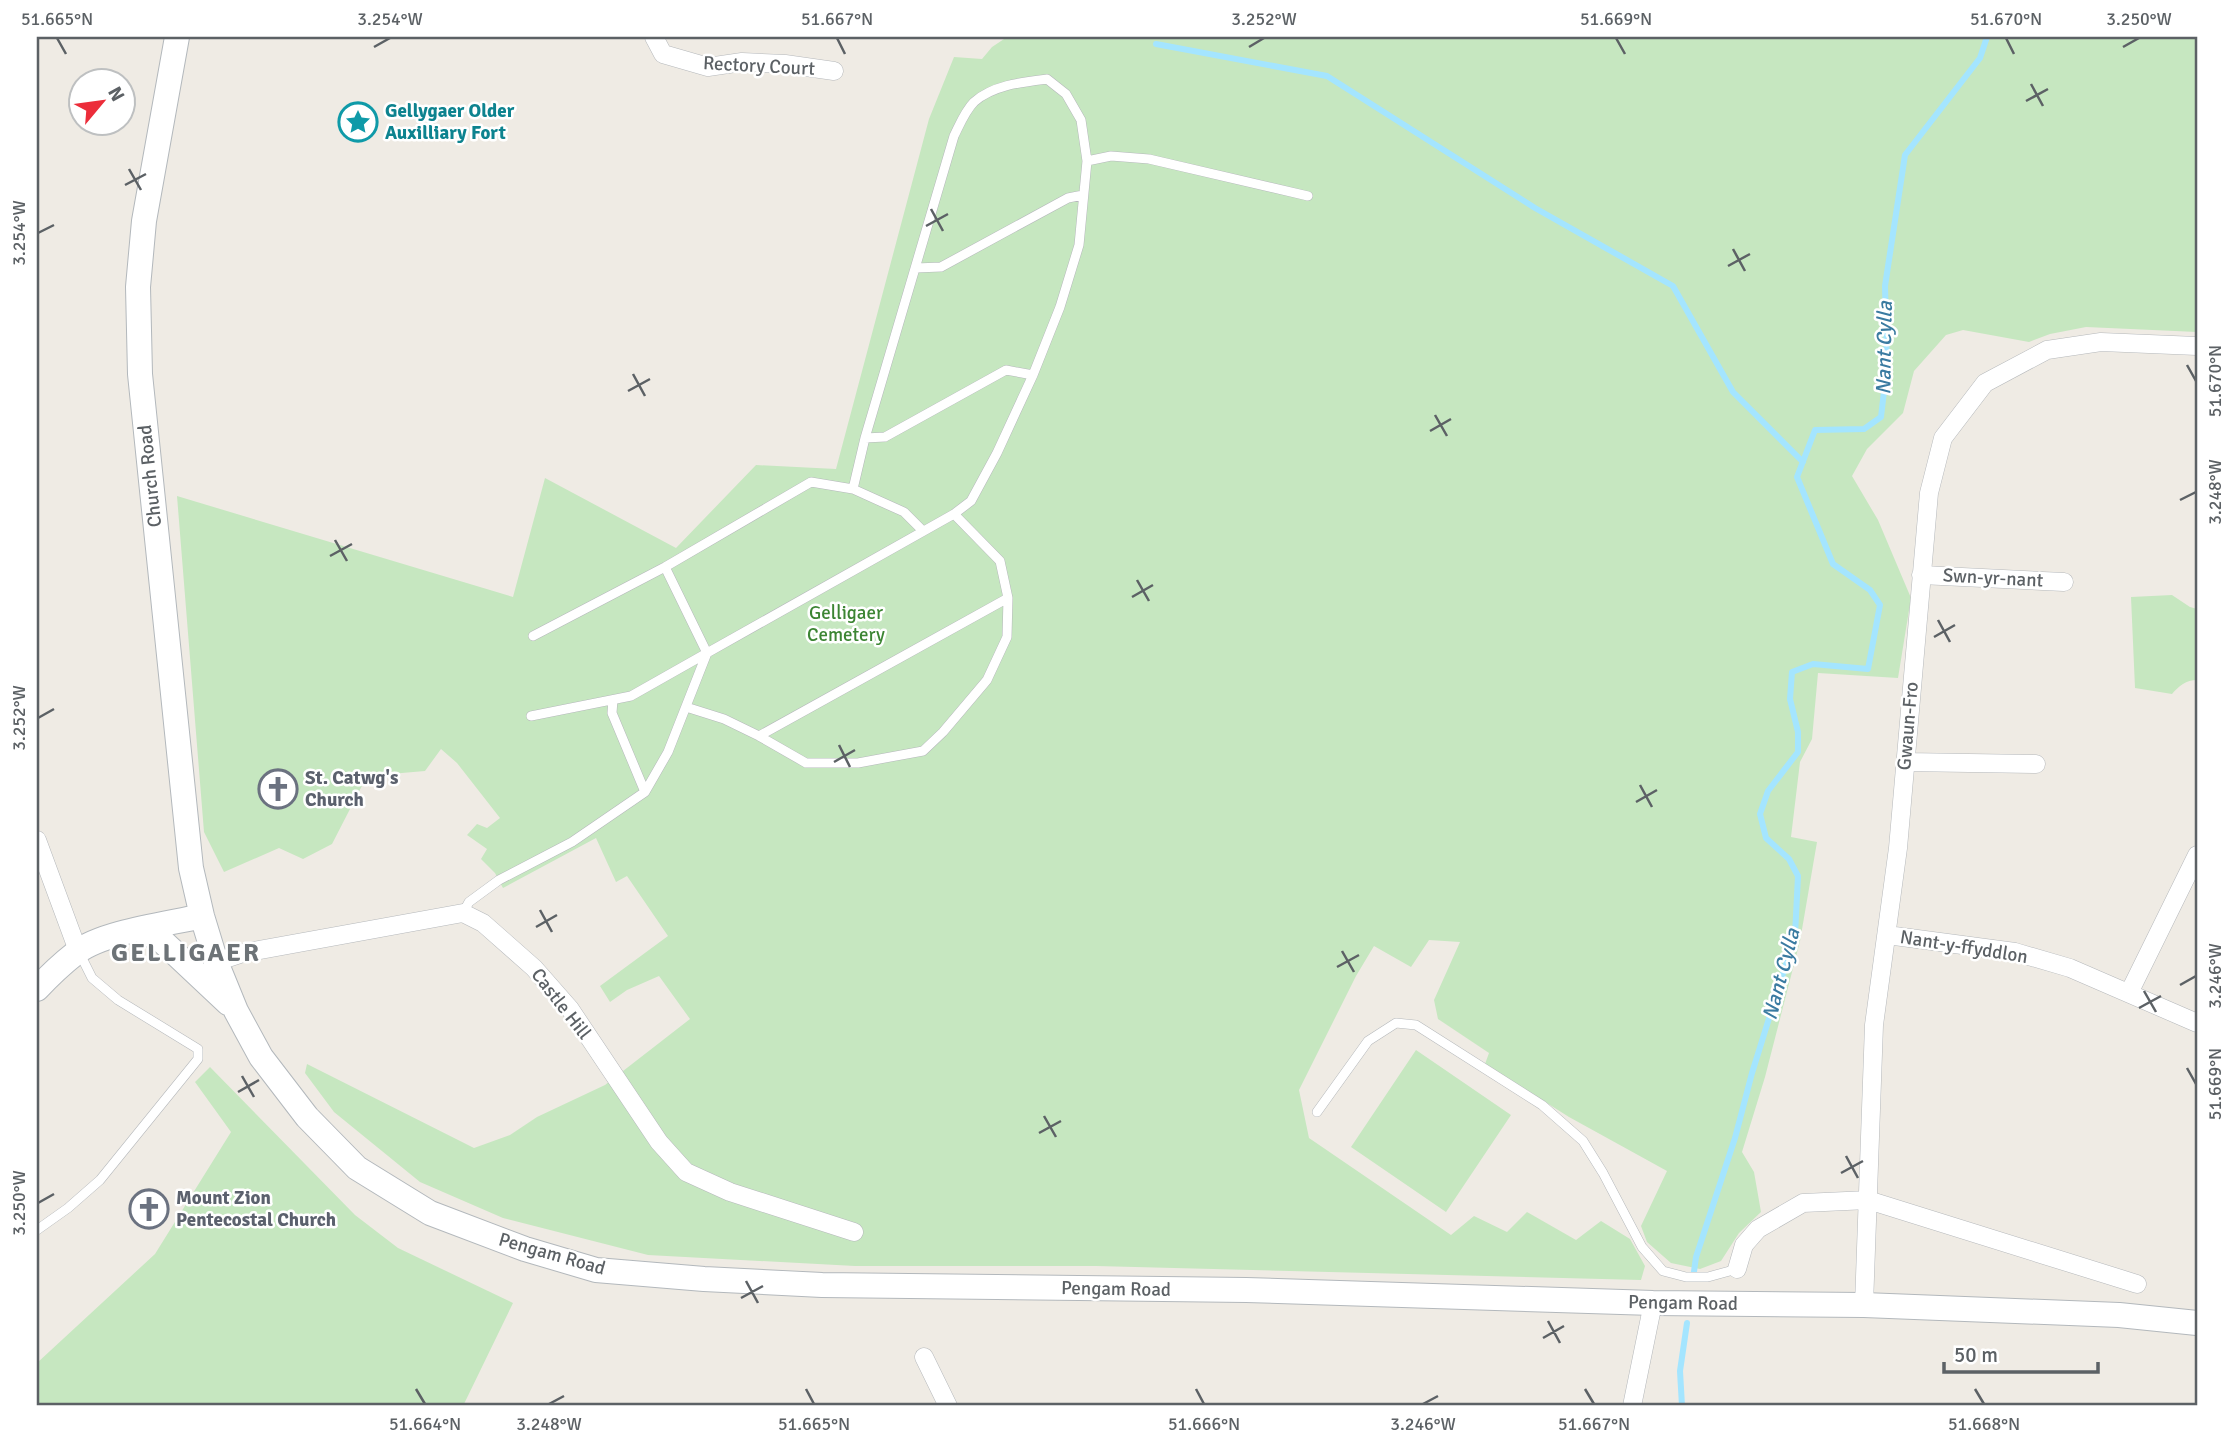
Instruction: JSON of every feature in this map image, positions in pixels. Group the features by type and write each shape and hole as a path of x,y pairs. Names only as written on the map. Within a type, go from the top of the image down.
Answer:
{"main road":[{"name":"Church Road","path":"177,37 144,221 138,287 139,349 191,868 202,916"},
{"path":"37,989 78,951 100,941 202,916"},
{"name":"Pengam Road","path":"202,916 216,962 236,1011 261,1058 307,1116 357,1168 430,1213 525,1250 596,1270 822,1285 1246,1290 1653,1303 1864,1305 2119,1315 2197,1323"},
{"path":"140,930 161,940 236,1011"}],"street":[{"name":"Rectory Court","path":"654,37 663,54 708,67 742,62 785,64 834,71"},
{"name":"Gwaun-Fro","path":"1864,1305 1874,1025 1898,848 1929,493 1943,438 1985,383 2046,350 2101,342 2197,346"},
{"name":"Swn-yr-nant","path":"1921,575 2064,582"},
{"path":"1905,761 2036,764"},
{"path":"37,840 40,860 78,951"},
{"path":"2129,993 2197,855"},
{"path":"216,962 243,953 463,913"},
{"name":"Castle Hill","path":"463,913 483,923 543,979 570,1009 659,1142 686,1172 730,1192 854,1232"},
{"name":"Nant-y-ffyddlon","path":"1887,935 2015,952 2070,968 2197,1023"},
{"path":"1737,1269 1744,1245 1758,1229 1804,1203 1868,1200 2137,1284"},
{"path":"1632,1406 1653,1303"},
{"path":"924,1357 948,1406"}],"lane":[{"path":"531,716 631,696 954,514 971,501 1033,375 1060,307 1079,245 1087,161 1081,120 1066,94 1047,79 1000,88 975,101 954,136 865,438 853,489"},
{"path":"1087,161 1111,156 1149,159 1308,195"},
{"path":"916,268 941,267 1068,198 1083,195"},
{"path":"865,438 885,437 1006,370 1033,375"},
{"path":"533,636 665,567 811,482 853,489 904,512 923,531"},
{"path":"686,708 724,719 806,763 858,763 923,751 943,732 987,680 1007,637 1008,598 1000,561 954,514"},
{"path":"463,913 469,902 499,880 572,842 645,793 668,752 708,653 665,567"},
{"path":"759,736 1008,598"},
{"path":"613,700 612,713 645,793"},
{"path":"37,1230 100,1180 198,1059 198,1049 118,1000 92,978 78,951"},
{"path":"1317,1112 1368,1041 1396,1023 1416,1025 1542,1105 1583,1141 1642,1247 1663,1271 1686,1277 1708,1277 1737,1269"}],"green space":[{"name":"Gelligaer Cemetery","path":"1007,37 2197,37 2197,332 2086,327 2050,334 2029,342 1963,330 1946,335 1914,371 1903,413 1867,449 1852,476 1878,520 1911,598 1898,678 1818,673 1812,739 1800,762 1791,837 1817,842 1800,941 1765,1077 1742,1152 1754,1172 1761,1212 1739,1233 1721,1261 1700,1269 1671,1263 1647,1242 1641,1226 1667,1171 1569,1117 1485,1064 1489,1053 1438,1019 1434,1000 1460,942 1429,940 1411,967 1374,946 1356,976 1299,1090 1309,1138 1451,1235 1474,1216 1507,1232 1527,1212 1576,1240 1601,1221 1630,1239 1645,1266 1641,1280 1096,1266 855,1266 648,1255 503,1218 420,1182 334,1112 305,1073 307,1064 474,1148 510,1135 537,1117 605,1085 690,1019 659,976 627,990 610,1002 600,986 668,936 627,876 616,882 596,838 503,888 495,873 481,859 487,849 467,835 477,824 487,828 500,818 457,763 441,749 425,771 367,776 332,844 303,859 279,848 224,872 204,832 177,496 513,597 545,478 676,548 756,465 836,469 929,119 954,57 982,59 992,47"},
{"path":"2172,595 2197,609 2197,680 2183,684 2172,694 2135,688 2131,597"},
{"path":"1416,1050 1511,1115 1446,1212 1351,1147"},
{"path":"210,1067 355,1215 398,1248 513,1303 463,1406 37,1406 37,1363 155,1254 231,1132 195,1082"}],"waterway":[{"name":"Nant Cylla","path":"1693,1279 1696,1257 1735,1138 1752,1073 1795,935 1798,876 1789,859 1766,838 1760,814 1768,791 1798,752 1798,732 1790,699 1792,672 1813,664 1868,669 1880,605 1870,590 1833,564 1797,477 1815,430 1864,429 1881,417 1887,366 1885,286 1905,155 1980,58 1987,37"},
{"path":"1156,44 1327,76 1535,208 1673,286 1733,392 1803,462"},
{"name":"Nant Cylla","path":"1682,1406 1680,1371 1687,1323"}],"place":[{"name":"Gellygaer Older Auxilliary Fort","path":"358,122"},
{"name":"St. Catwg's Church","path":"278,789"},
{"name":"Mount Zion Pentecostal Church","path":"149,1209"}],"district":[{"name":"GELLIGAER","path":"186,953"}]}
